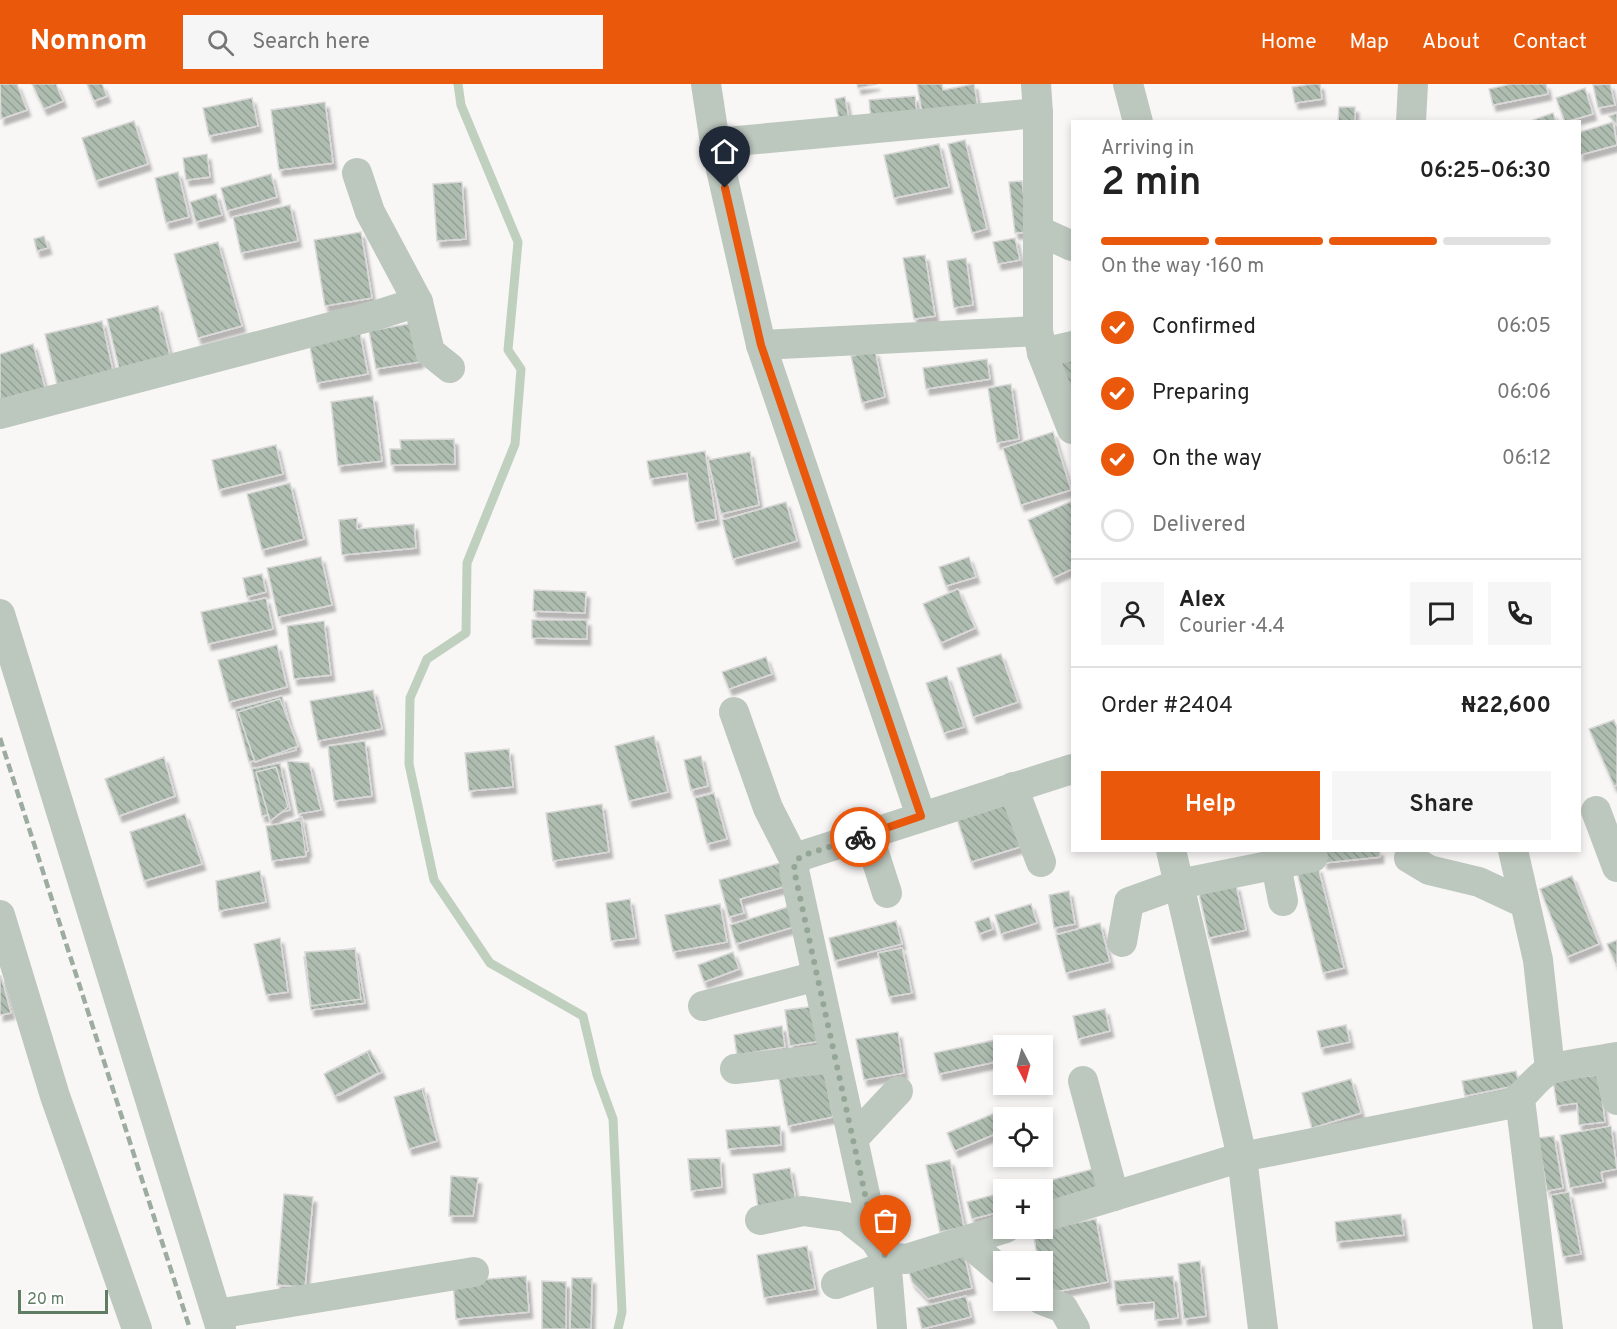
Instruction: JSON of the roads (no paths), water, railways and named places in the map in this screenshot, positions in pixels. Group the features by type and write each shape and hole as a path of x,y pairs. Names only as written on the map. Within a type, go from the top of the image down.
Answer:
{"street":[{"path":"706,84 715,143 761,345 921,816"},
{"path":"1128,84 1137,120"},
{"path":"1411,120 1413,84"},
{"path":"715,143 1037,98 1040,342 1071,426"},
{"path":"357,173 370,212 418,302 430,352 450,368"},
{"path":"1039,231 1071,246"},
{"path":"0,414 369,317 418,302"},
{"path":"761,345 1040,342 1071,346"},
{"path":"0,614 219,1322 474,1272"},
{"path":"734,712 768,808 795,861 794,870 835,1058 883,1254 892,1329"},
{"path":"795,861 804,855 921,816 1071,769"},
{"path":"1013,787 1041,862"},
{"path":"1597,810 1617,867"},
{"path":"868,834 887,893"},
{"path":"1171,852 1242,1157 1258,1325"},
{"path":"1513,852 1538,960 1550,1069"},
{"path":"1122,942 1129,902 1179,884 1313,857"},
{"path":"1409,858 1429,870 1479,882 1524,903"},
{"path":"1276,865 1283,901"},
{"path":"0,915 55,1095 137,1329"},
{"path":"703,1006 817,976"},
{"path":"735,1069 835,1058"},
{"path":"1053,1215 1242,1157 1509,1104 1520,1099 1539,1077 1550,1069 1612,1058 1617,1100"},
{"path":"1083,1082 1114,1196"},
{"path":"853,1138 898,1090"},
{"path":"1520,1099 1548,1329"},
{"path":"760,1220 803,1211 846,1217 883,1254 906,1259 993,1232"},
{"path":"966,1241 993,1264"},
{"path":"836,1284 883,1254"},
{"path":"1053,1304 1063,1308 1075,1329"}],"waterway":[{"path":"458,84 461,105 518,242 508,350 521,369 515,444 467,563 466,633 427,659 410,698 409,764 434,880 490,963 583,1016 597,1075 613,1119 622,1312 618,1329"}],"railway":[{"path":"0,738 190,1329"}]}
